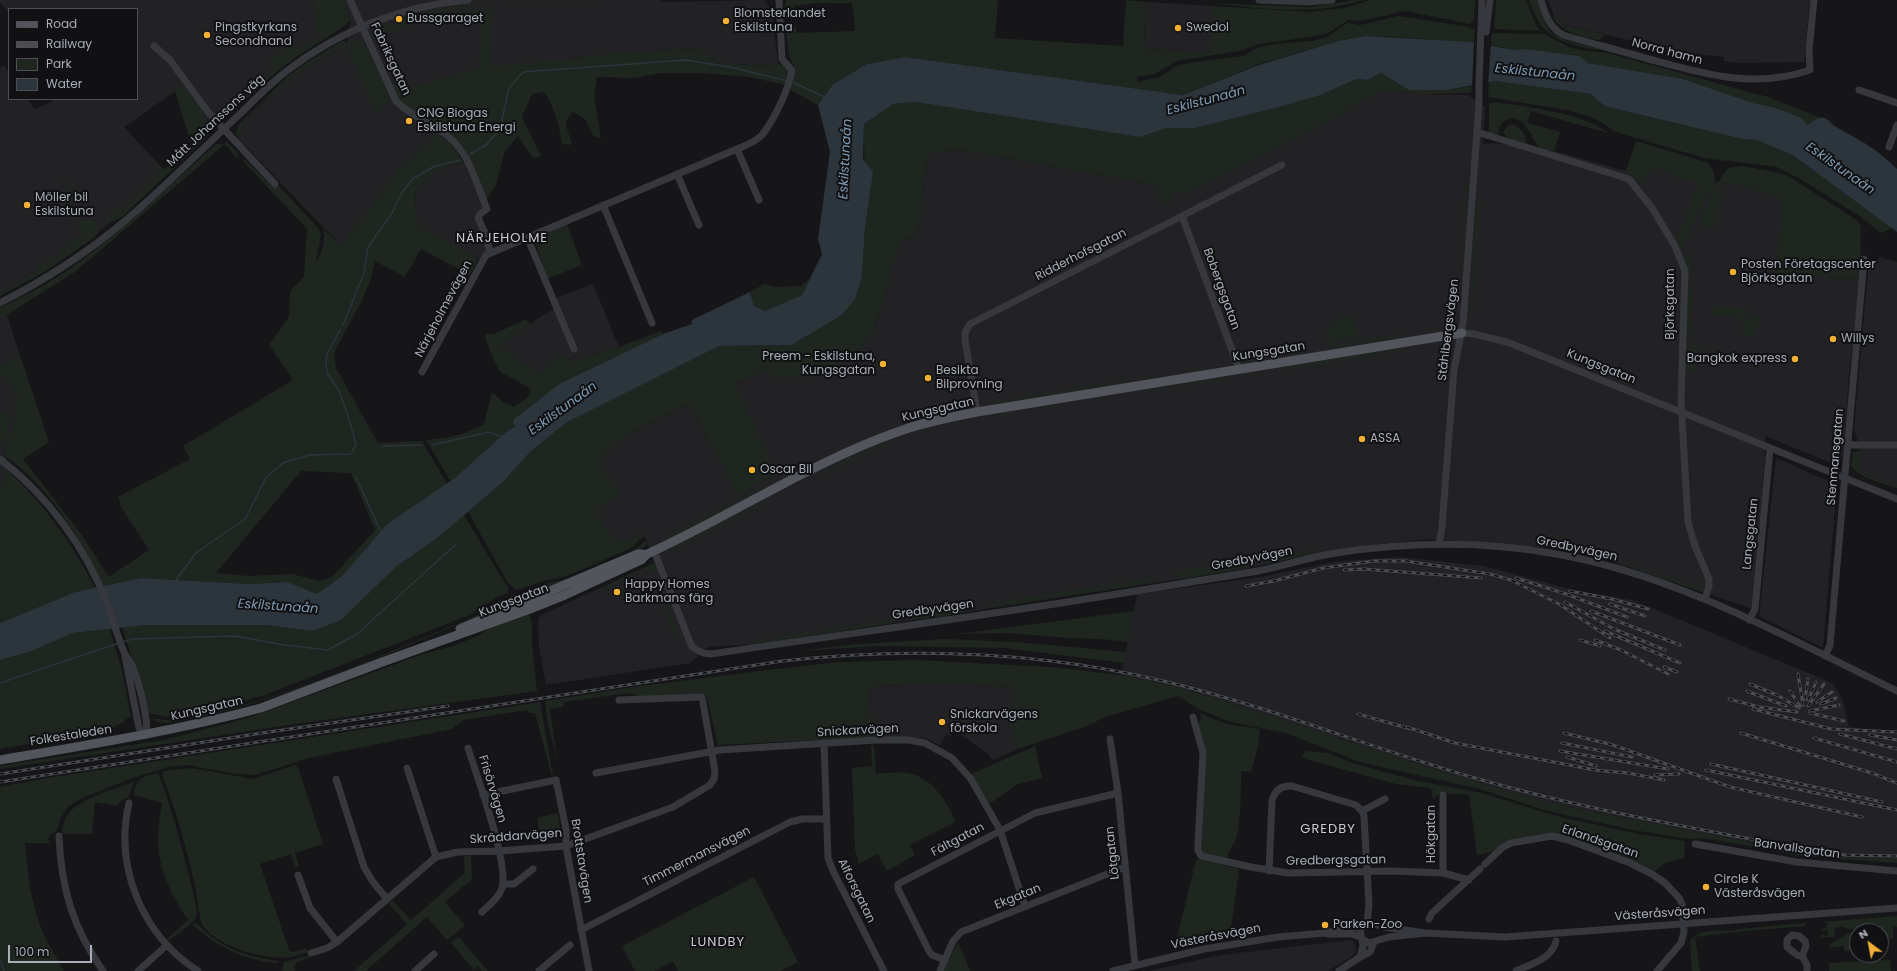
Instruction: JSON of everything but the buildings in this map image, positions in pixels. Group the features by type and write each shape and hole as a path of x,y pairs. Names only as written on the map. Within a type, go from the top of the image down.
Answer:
{"main road":[{"name":"Kungsgatan","path":"146,735 261,708 385,661 638,554 650,552 872,442 928,422 977,412 1462,334"},
{"name":"Folkestaleden","path":"0,760 146,735"}],"street":[{"name":"Fabriksgatan","path":"350,0 396,101 409,114 451,138 464,156 487,209 480,214 478,218 485,233 490,253"},
{"name":"Mått Johanssons väg","path":"0,303 47,277 109,234 145,203 274,81 296,64 328,43 386,17 421,7 468,0"},
{"path":"490,253 737,149 753,142 762,135 780,104 791,78 792,70 782,59 779,0"},
{"path":"1259,0 1306,2 1332,0"},
{"name":"Ståhlbergsvägen","path":"1482,0 1484,36"},
{"name":"Ståhlbergsvägen","path":"1440,544 1454,370 1462,334 1480,94 1479,85 1484,36 1490,0"},
{"name":"Norra hamn","path":"1541,0 1549,22 1557,32 1563,35 1691,70 1740,80 1776,78 1794,75 1810,70 1809,50 1814,0"},
{"path":"154,46 170,60 208,112 274,184"},
{"path":"1859,90 1897,103"},
{"path":"1889,146 1897,125"},
{"name":"Björksgatan","path":"1477,132 1629,179 1638,188 1661,222 1684,267 1682,413 1684,478 1688,522 1695,546 1709,579 1709,586 1705,599"},
{"path":"737,149 759,200"},
{"name":"Ridderhofsgatan","path":"977,412 965,340 965,333 970,324 1282,165"},
{"path":"678,174 699,225"},
{"path":"603,205 652,323"},
{"name":"Bobergsgatan","path":"1182,216 1239,369"},
{"path":"529,237 574,348"},
{"name":"Närjeholmevägen","path":"422,372 484,258 490,253"},
{"name":"Stenmansgatan","path":"1825,656 1830,645 1864,259"},
{"name":"Kungsgatan","path":"1462,334 1474,334 1507,342 1897,499"},
{"path":"1848,445 1897,445"},
{"name":"Langsgatan","path":"1749,620 1755,610 1770,449"},
{"path":"0,458 37,492 57,515 78,546 96,578 107,603 123,649 139,728 146,735"},
{"name":"Gredbyvägen","path":"650,552 692,647 703,653 711,654 1117,594 1262,570 1333,553 1440,544 1535,550 1583,559 1624,570 1705,599 1897,691"},
{"name":"Skräddarvägen","path":"310,953 327,948 337,942 436,857 458,852 499,851 566,846 661,812 710,785 714,779 715,771 702,697 619,700"},
{"name":"Gredbergsgatan","path":"1193,717 1202,753 1198,842 1199,853 1205,857 1288,874 1366,872 1443,873 1469,880"},
{"name":"Snickarvägen","path":"596,773 712,751 900,739 917,741 933,747 952,758 967,774 1000,830 1025,906"},
{"name":"Lötgatan","path":"1110,739 1118,793 1135,964"},
{"name":"Alforsgatan","path":"824,743 827,851 830,865 884,971"},
{"name":"Frisörvägen","path":"468,748 499,851 503,884"},
{"path":"407,768 436,857"},
{"path":"336,779 364,867 373,882 387,899"},
{"name":"Brottstavägen","path":"483,795 556,780 566,829 566,846 590,971"},
{"path":"1269,871 1272,800 1277,791 1281,788 1286,786 1300,788 1356,805 1362,811 1370,925 1380,933 1370,952 1339,971"},
{"name":"Fältgatan","path":"944,960 932,955 929,951 897,886 901,882 1035,812 1118,793"},
{"name":"Hökgatan","path":"1443,795 1443,873"},
{"path":"1362,811 1384,799"},
{"path":"129,803 125,848 132,884 142,910 167,945 198,971"},
{"name":"Timmermansvägen","path":"581,930 790,822 802,819 826,819"},
{"path":"59,836 63,878 72,913 88,948 103,971"},
{"name":"Erlandsgatan","path":"1429,918 1432,913 1502,848 1511,843 1552,836 1568,840 1636,865 1661,880 1679,898 1682,904 1684,939 1657,971"},
{"name":"Banvallsgatan","path":"1695,844 1797,862 1897,871"},
{"name":"Ekgatan","path":"940,971 953,941 961,932 1125,867"},
{"path":"482,912 498,896 503,884 514,884 533,869"},
{"path":"298,875 310,908 337,942"},
{"name":"Västeråsvägen","path":"1113,971 1135,964 1211,948 1278,937 1325,933 1370,925 1425,933 1505,937 1897,908"},
{"path":"1360,957 1362,938 1360,932 1370,925"},
{"name":"Västeråsvägen","path":"1325,933 1331,935 1351,934 1362,938"},
{"name":"Västeråsvägen","path":"1375,941 1399,935 1425,933"},
{"path":"1362,938 1367,942 1375,941"},
{"path":"1516,971 1546,957 1551,953 1556,941"},
{"path":"138,971 167,945"},
{"path":"539,971 570,945"},
{"path":"415,971 434,954"},
{"path":"1802,956 1807,965 1807,971"}],"shaded area":[{"path":"0,0 312,0 320,40 293,56 271,74 215,128 183,86 124,127 168,174 83,245 29,280 0,294 0,68 4,65 8,71 8,100 28,100 35,109 52,102 52,100 138,100 138,8 8,8 8,12"},
{"path":"342,0 661,0 661,2 764,0 772,12 778,64 768,66 717,63 701,49 624,52 567,59 540,59 540,62 487,68 465,150 444,127 435,131 428,144 412,155 400,167 341,246 238,138 245,120 285,83 320,58 338,48 343,49 347,43 351,19"},
{"path":"1548,0 1810,0 1804,62 1738,63 1724,61 1724,57 1686,53 1563,25 1554,16"},
{"path":"1147,2 1214,6 1210,52 1144,49"},
{"path":"1383,90 1421,94 1468,95 1485,107 1483,144 1495,143 1554,151 1626,171 1640,182 1657,169 1702,184 1722,181 1781,197 1777,273 1860,280 1849,374 1844,446 1841,461 1834,464 1765,436 1765,457 1753,609 1589,554 1551,548 1432,539 1369,545 1305,556 1245,569 757,644 708,647 690,663 546,685 539,646 538,619 541,615 654,563 647,540 641,533 630,541 615,539 595,511 620,493 599,466 600,458 629,434 689,403 737,495 736,383 769,370 871,339 901,241 918,236 928,154 954,149 1157,185 1163,206 1172,191 1184,195 1344,113"},
{"path":"470,162 486,200 482,213 482,221 494,247 478,259 419,225 415,208 416,191 430,176 447,166"},
{"path":"1880,257 1897,262 1897,485 1893,485 1860,472 1860,451 1854,428 1868,271"},
{"path":"593,284 619,347 573,362 560,353 539,374 500,346 555,308 552,299"},
{"path":"0,312 7,315 37,409 5,453 9,472 0,490"},
{"path":"1776,458 1837,485 1823,648 1759,616"},
{"path":"1398,557 1484,566 1577,591 1633,600 1832,683 1839,693 1844,705 1849,727 1897,732 1897,858 1870,859 1831,856 1786,849 1544,802 1437,770 1220,700 1166,684 1121,675 1137,594 1261,577 1333,562"},
{"name":"Snickarvägens förskola","path":"953,684 1015,687 1014,703 1008,724 1018,749 993,760 987,753 954,730 950,737 947,734 940,745 925,738 875,737 875,718 868,717 870,686"},
{"path":"1350,940 1354,942 1356,952 1350,958 1328,971 1148,971 1221,955"}],"green space":[{"path":"312,0 342,0 351,19 334,33 278,71 232,113 223,116 222,115 272,69 268,61 292,45 303,48 319,38"},
{"path":"610,0 504,5 508,3"},
{"path":"786,0 998,0 995,38 1123,46 1126,0 1147,2 1144,49 1209,52 1214,6 1308,12 1344,8 1371,0 1475,0 1474,19 1470,24 1405,11 1361,21 1348,20 1330,32 1317,36 1259,44 1239,51 1177,61 1155,74 1137,77 1137,82 1160,77 1176,66 1194,62 1244,56 1257,48 1274,44 1311,41 1327,37 1347,23 1360,25 1398,16 1470,27 1475,30 1474,43 1366,36 1338,41 1256,65 1183,95 905,57 867,64 833,84 818,105 789,89 796,70 789,56 785,26 793,25 796,28 797,33 855,31 852,3 815,3 794,6 795,19 785,19 784,12"},
{"path":"1363,0 1345,5 1307,10 1269,9 1212,3 1309,7"},
{"path":"1496,0 1526,0 1536,25 1541,31 1494,29"},
{"path":"1529,0 1538,0 1545,23 1549,30 1559,38 1605,50 1578,46 1560,40 1552,35 1539,23"},
{"path":"492,4 491,6 455,9 402,19 401,17 454,7"},
{"path":"494,9 492,67 540,62 540,59 567,59 624,52 701,49 717,63 768,66 778,64 787,66 790,71 785,85 750,77 702,73 661,73 634,78 597,77 594,95 601,139 593,135 585,119 573,112 567,119 566,123 572,141 571,145 562,144 556,117 544,92 532,94 522,117 541,156 533,158 518,136 504,153 496,185 486,200 465,150 444,127 441,128 420,116 402,102 393,88 397,81 400,91 479,67 482,28 479,18 474,14 444,17 392,31 376,37 375,41 372,41 371,37 377,31 407,20 468,11"},
{"path":"1554,16 1563,25 1605,35 1599,40 1574,34 1558,24 1554,19"},
{"path":"1492,33 1544,34 1569,47 1608,53 1768,97 1821,118 1807,125 1802,118 1773,107 1753,103 1683,79 1587,63 1579,56 1527,49 1514,50 1491,45"},
{"path":"344,40 347,43 343,49 338,48 300,72 265,101 245,120 238,138 236,133 238,125 288,76 309,61"},
{"path":"363,40 389,92 389,100 375,112 348,52 344,50 350,44"},
{"path":"1381,73 1409,90 1447,90 1472,86 1471,93 1421,94 1383,90 1344,113 1184,195 1172,191 1170,203 1163,206 1157,185 954,149 928,154 918,236 901,241 871,339 820,376 772,378 769,370 736,383 776,475 737,495 689,403 629,434 600,458 600,466 621,493 596,511 615,539 630,541 641,533 644,536 631,548 584,569 560,578 547,580 516,590 508,583 468,512 504,481 530,452 567,422 590,409 719,346 791,345 862,276 865,227 864,124 893,104 915,102 1140,137 1165,128 1195,128 1283,106 1321,95 1356,79 1368,80"},
{"path":"1495,81 1591,94 1604,106 1742,139 1757,140 1794,156 1892,228 1881,233 1858,215 1802,180 1777,167 1704,158 1616,132 1596,119 1572,111 1488,97 1489,82"},
{"path":"183,85 209,120 211,126 209,135 123,216 114,221 108,222 106,217 117,208 121,210 125,207 160,174 155,169 159,165 164,169 192,147 175,91"},
{"path":"1497,102 1571,116 1585,120 1608,133 1531,111 1527,123 1560,132 1554,151 1541,150 1528,128 1519,120 1514,118 1503,122 1500,126 1498,137 1489,134 1489,105"},
{"path":"1511,124 1517,126 1523,132 1526,141 1524,143 1510,139 1503,133 1507,126"},
{"path":"435,131 454,146 463,163 447,166 430,176 416,191 415,208 419,225 478,259 470,275 421,249 405,277 375,261 370,282 334,355 336,368 378,443 422,441 447,484 387,524 343,575 317,594 288,582 249,584 141,578 104,586 85,550 51,499 22,470 6,457 5,453 16,408 15,398 18,395 5,376 0,379 0,366 20,355 49,442 23,459 81,534 109,577 149,550 121,507 118,497 190,459 183,446 293,380 269,345 289,317 290,291 304,277 307,229 243,161 244,159 273,187 278,185 318,228 321,234 316,262 323,247 323,229 341,246 400,167 412,155 428,144","holes":["301,471 351,473 375,530 332,577 319,581 292,574 249,576 216,573"]},
{"path":"226,141 239,154 237,158 225,144"},
{"path":"1636,141 1709,163 1714,172 1714,185 1700,209 1682,249 1677,240 1697,187 1701,188 1702,185 1657,169 1640,182 1626,171"},
{"path":"216,144 225,144 75,272 0,319 0,308 32,292 82,260 133,218"},
{"path":"1741,166 1787,175 1858,221 1861,227 1860,280 1777,273 1780,197 1722,181 1718,224 1713,227 1700,226 1707,204 1728,168"},
{"path":"64,178 80,200 63,207 61,202 72,196 61,180"},
{"path":"1465,182 1467,182 1467,187 1456,318"},
{"path":"1478,199 1481,199 1472,317 1470,317"},
{"path":"93,218 99,231 95,237 44,272 0,296 0,294 36,272 34,267 60,254 58,250 71,244 70,240 83,235 78,223"},
{"path":"567,224 582,265 547,279 535,242 537,237"},
{"path":"1688,254 1695,258 1691,259 1690,292 1694,296 1690,315 1694,332 1690,334 1687,331 1689,272 1685,260"},
{"path":"810,278 802,295 765,311 754,306 750,292 764,284 777,287 801,286"},
{"path":"1712,306 1746,307 1746,316 1749,318 1759,314 1758,332 1754,336 1742,335 1742,317 1712,316"},
{"path":"1342,316 1354,316 1359,338 1327,343 1327,334 1330,327"},
{"path":"526,319 530,324 500,346 539,374 560,353 573,362 661,331 663,334 561,383 516,427 507,431 451,482 426,440 456,435 470,431 484,424 492,392 503,402 514,407 527,398 531,389 499,371 486,341 485,333 494,334"},
{"path":"1401,334 1401,337 1333,348 1329,346"},
{"path":"1692,341 1693,344 1721,347 1697,347 1695,375 1687,370 1688,347"},
{"path":"1396,348 1396,351 1282,370 1281,367"},
{"path":"1225,377 1225,380 1157,389 1157,388"},
{"path":"1128,380 1129,382 989,405 993,402"},
{"path":"5,410 10,416 6,436 0,447 0,414"},
{"path":"887,442 888,444 818,476 818,474 847,459"},
{"path":"1860,451 1860,472 1893,485 1897,485 1897,488 1872,480 1860,474 1851,466 1853,452"},
{"path":"6,469 33,496 56,524 67,539 95,588 75,592 0,623 0,490 5,478 0,471"},
{"path":"767,485 766,488 666,538 666,536"},
{"path":"767,500 770,501 673,550 672,548"},
{"path":"464,515 508,588 508,593 497,597 470,615 262,696 220,707 167,717 149,713 122,627 146,625 265,625 313,631 341,620 397,566 436,539"},
{"path":"647,540 647,545 637,551 530,598 529,590 543,584 569,579 633,551"},
{"path":"1324,549 1268,564 1263,558"},
{"path":"1257,559 1253,566 1184,579 1176,577 1175,571"},
{"path":"1613,560 1695,586 1702,579 1703,582 1696,590"},
{"path":"654,563 658,572 654,573 646,570 638,571 618,584 602,591 602,588"},
{"path":"1154,578 1154,582 994,607 984,603 990,603"},
{"path":"522,593 525,598 490,614 484,614 377,659 304,687 230,710 193,718 166,723 152,719 175,720 214,713 291,690 366,662 476,616 498,601"},
{"path":"667,604 679,637 675,638 662,606"},
{"path":"972,607 970,610 936,618 909,619 902,617"},
{"path":"1134,611 1128,642 1008,633 958,634"},
{"path":"529,612 532,624 532,643 537,691 288,725 0,769 0,766 164,740 248,718 420,655 453,646 482,634 489,627"},
{"path":"891,618 903,621 757,643 754,641 890,620"},
{"path":"110,629 122,671 131,716 117,726 107,730 0,749 0,660 29,652 73,633"},
{"path":"945,639 1016,642 1126,652 1124,663 1005,648 881,646 798,651 857,644"},
{"path":"914,660 1052,667 1121,675 1166,684 1437,770 1544,802 1786,849 1831,856 1870,859 1897,858 1897,863 1802,856 1704,838 1689,839 1633,830 1544,810 1480,789 1359,762 1286,733 1231,722 1200,710 1178,696 1105,717 1087,726 1018,749 1008,724 1014,703 1015,687 953,684 870,686 868,717 875,718 875,737 718,745 706,694 638,696 628,693 564,702 563,707 550,709 557,759 547,721 545,701 633,687 839,662"},
{"path":"540,702 552,777 535,713 529,713 528,710 463,720 452,729 309,758 255,775 236,774 187,765 168,767 130,779 82,798 68,807 61,818 56,832 51,834 48,839 50,843 25,843 29,878 39,922 48,943 64,971 0,971 0,787 47,778"},
{"path":"1193,710 1226,724 1260,729 1259,742 1251,772 1241,771 1237,836 1227,859 1203,853 1201,847 1205,759 1198,724 1201,718 1200,714"},
{"path":"871,745 874,745 876,774 907,773 924,779 938,791 956,822 910,845 915,855 887,871 878,854 859,864 855,850 852,768 872,766"},
{"path":"1035,746 1042,778 1018,784 989,804 971,774"},
{"path":"1306,751 1328,753 1352,763 1418,781 1478,792 1560,817 1639,834 1685,841 1684,858 1664,863 1655,871 1638,863 1558,834 1518,838 1505,843 1492,852 1477,855 1469,795 1441,793 1433,799 1431,788 1396,784 1302,758"},
{"path":"295,765 298,767 323,844 295,853 299,866 295,868 291,854 260,864 289,950 293,952 307,948 307,952 280,958 256,955 220,941 202,924 195,885 184,843 172,802 162,775 164,771 191,768 253,779"},
{"path":"158,773 181,844 193,890 197,915 189,925 170,940 167,939 188,920 171,891 161,864 158,836 162,803 134,795 138,781 144,777"},
{"path":"134,782 128,798 123,799 117,806 95,802 92,834 63,834 62,829 64,822 68,814 75,807 94,796"},
{"path":"558,813 561,834 555,838 541,841 537,818"},
{"path":"464,856 471,856 472,879 445,902 465,925 447,940 427,917 366,971 354,971 407,924 389,904 392,900 411,920 465,873"},
{"path":"1196,860 1202,860 1239,869 1230,935 1175,946"},
{"path":"754,877 798,962 781,971 678,971 673,961 654,971 635,971 622,946"},
{"path":"1897,916 1897,927 1893,927 1893,938 1890,939 1889,923 1849,923 1849,929 1839,927 1835,929 1834,937 1821,937 1821,935 1828,935 1828,930 1821,931 1821,929 1827,928 1827,923 1821,922"},
{"path":"196,923 214,938 234,950 255,957 279,961 278,963 266,962 232,952 202,933 193,925"},
{"path":"1806,923 1806,926 1695,937 1700,971 1692,971 1690,941 1695,936 1700,933 1707,931"},
{"path":"1849,933 1849,951 1845,951 1843,946 1830,948 1830,944"},
{"path":"459,937 488,971 482,971 478,966 474,970 451,943"},
{"path":"958,942 970,971 943,971"},
{"path":"307,956 312,957 297,962 294,967 295,971 282,971 284,962"},
{"path":"1889,960 1891,971 1829,971 1829,963 1889,963"}],"water":[{"name":"Eskilstunaån","path":"1366,36 1471,42 1514,50 1527,49 1579,56 1588,63 1683,79 1753,103 1773,107 1802,118 1807,125 1818,119 1825,118 1836,127 1875,150 1897,169 1897,232 1794,156 1757,140 1742,139 1604,106 1591,94 1495,81 1447,90 1409,90 1381,73 1368,80 1356,79 1321,95 1283,106 1195,128 1166,128 1140,137 915,102 893,104 864,124 863,159 873,172 865,227 862,276 855,299 842,315 791,345 719,346 567,422 530,452 504,481 468,512 436,539 397,566 341,620 313,631 265,625 146,625 73,633 29,652 0,660 0,623 75,592 141,578 249,584 288,582 317,594 343,575 387,524 455,478 507,431 515,427 513,420 561,383 663,334 692,324 692,320 750,292 754,306 765,311 802,295 822,254 818,239 830,152 818,105 833,84 867,64 905,57 1183,95 1256,66 1338,41"}],"pier":[{"path":"1474,41 1491,43 1488,84 1472,87"}],"waterway":[{"path":"470,154 486,145 500,129 509,88 523,72 685,60 730,67 784,80"},
{"path":"794,83 825,97"},
{"path":"343,325 364,273 368,247 392,213 402,192 414,178 433,167 460,160"},
{"path":"176,580 196,553 245,519 266,478 283,463 309,455 351,454 356,444 339,391 327,373 326,363 327,354 340,330"},
{"path":"432,445 489,432 502,437"},
{"path":"383,446 421,445"},
{"path":"356,477 381,532"},
{"path":"122,642 133,639 235,636 284,645 328,650 357,634 455,545"},
{"path":"0,683 119,643"},
{"path":"0,959 4,971"}],"railway":[{"path":"1246,586 1274,581 1323,568 1374,561 1406,561 1490,574 1511,580 1559,604 1610,638"},
{"path":"1344,570 1364,569 1481,578"},
{"path":"1516,578 1566,594 1627,617"},
{"path":"1570,591 1612,599 1648,609"},
{"path":"1565,602 1614,629 1665,650"},
{"path":"1610,604 1645,616"},
{"path":"1591,611 1680,645"},
{"path":"1605,631 1680,663"},
{"path":"1580,640 1600,646"},
{"path":"1595,640 1621,650 1668,674"},
{"path":"0,782 782,661 878,654 973,654 1068,663 1163,681 1242,702 1397,754 1475,778 1597,809 1804,849 1845,855 1897,856"},
{"path":"1664,667 1677,672"},
{"path":"1798,674 1803,705"},
{"path":"1805,699 1808,679"},
{"path":"1808,700 1816,682"},
{"path":"1750,684 1777,695 1799,708"},
{"path":"1808,706 1824,684"},
{"path":"1747,691 1786,706"},
{"path":"1790,691 1800,706"},
{"path":"1817,702 1832,692"},
{"path":"1821,704 1836,698"},
{"path":"1729,699 1759,707 1797,712"},
{"path":"1810,711 1839,705"},
{"path":"0,774 262,733 448,706"},
{"path":"1753,709 1831,729 1897,732"},
{"path":"1810,713 1844,721"},
{"path":"1358,714 1411,729"},
{"path":"1407,727 1455,743 1595,770 1628,773 1664,780"},
{"path":"1564,733 1613,745 1730,787 1862,817"},
{"path":"1741,733 1872,773 1897,783"},
{"path":"1840,734 1897,749"},
{"path":"1870,735 1897,740"},
{"path":"1814,738 1897,762"},
{"path":"1562,743 1632,757"},
{"path":"1560,751 1668,769"},
{"path":"1567,757 1596,766"},
{"path":"1711,764 1882,802"},
{"path":"1706,770 1897,810"},
{"path":"1655,775 1679,774"}],"place":[{"name":"Bussgaraget","path":"399,19"},
{"name":"Blomsterlandet Eskilstuna","path":"726,21"},
{"name":"Swedol","path":"1178,28"},
{"name":"Pingstkyrkans Secondhand","path":"207,35"},
{"name":"CNG Biogas Eskilstuna Energi","path":"409,121"},
{"name":"Möller bil Eskilstuna","path":"27,205"},
{"name":"Posten Företagscenter Björksgatan","path":"1733,272"},
{"name":"Willys","path":"1833,339"},
{"name":"Bangkok express","path":"1795,359"},
{"name":"Preem - Eskilstuna, Kungsgatan","path":"883,364"},
{"name":"Besikta Bilprovning","path":"928,378"},
{"name":"ASSA","path":"1362,439"},
{"name":"Oscar Bil","path":"752,470"},
{"name":"Happy Homes Barkmans färg","path":"617,592"},
{"name":"Snickarvägens förskola","path":"942,722"},
{"name":"Circle K Västeråsvägen","path":"1706,887"},
{"name":"Parken-Zoo","path":"1325,925"}],"district":[{"name":"NÄRJEHOLME","path":"502,239"},
{"name":"GREDBY","path":"1328,830"},
{"name":"LUNDBY","path":"718,943"}]}
